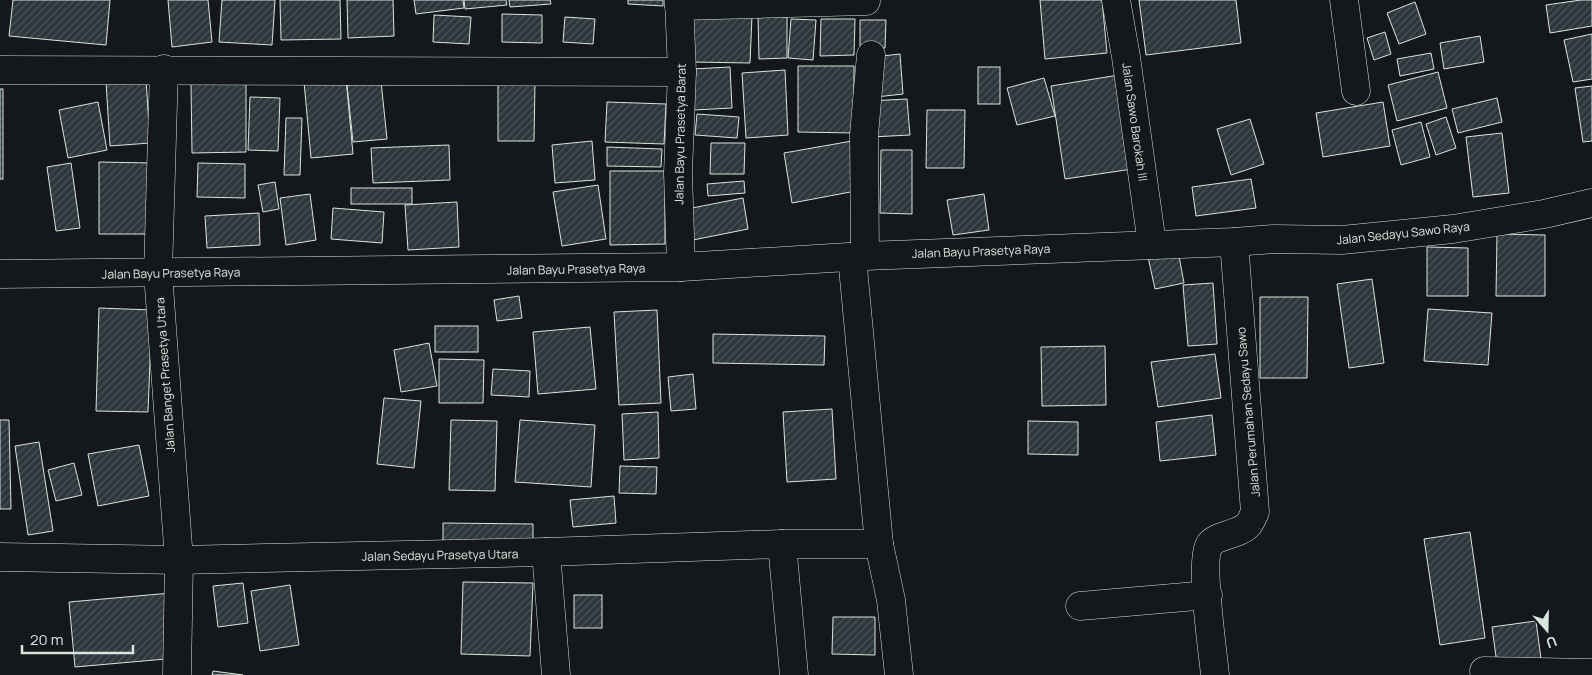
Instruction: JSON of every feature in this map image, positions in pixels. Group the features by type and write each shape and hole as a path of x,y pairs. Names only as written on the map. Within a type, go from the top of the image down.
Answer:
{"street":[{"name":"Jalan Sawo Barokah III","path":"1116,0 1126,57 1152,244"},
{"path":"1344,0 1356,91"},
{"path":"679,3 866,1"},
{"name":"Jalan Bayu Prasetya Barat","path":"679,3 682,72 678,173 681,268"},
{"path":"871,55 864,135 859,256 879,544 891,600 899,675"},
{"name":"Jalan Banget Prasetya Utara","path":"164,69 158,273 179,560 177,675"},
{"path":"0,70 682,72"},
{"name":"Jalan Sedayu Sawo Raya","path":"1152,244 1274,239 1342,240 1435,231 1544,214 1592,203"},
{"name":"Jalan Perumahan Sedayu Sawo","path":"1215,675 1206,562 1210,544 1216,540 1238,533 1248,525 1255,512 1234,242"},
{"name":"Jalan Bayu Prasetya Raya","path":"0,274 681,268 859,256 1152,244"},
{"path":"782,544 794,675"},
{"name":"Jalan Sedayu Prasetya Utara","path":"0,557 179,560 546,552 782,544 879,544"},
{"path":"546,552 556,675"},
{"path":"1080,606 1208,595"},
{"path":"1484,671 1592,673"}],"building":[{"path":"13,0 110,0 106,45 9,36"},
{"path":"168,0 208,0 212,42 172,47"},
{"path":"222,0 275,0 272,45 219,42"},
{"path":"280,0 340,0 341,39 281,40"},
{"path":"347,0 393,0 394,36 348,38"},
{"path":"414,0 463,0 464,8 416,14"},
{"path":"464,0 506,0 507,5 465,9"},
{"path":"509,0 550,0 551,4 510,7"},
{"path":"628,0 663,0 663,6 628,4"},
{"path":"1040,0 1102,0 1107,53 1045,59"},
{"path":"1139,0 1236,0 1241,43 1146,55"},
{"path":"1592,0 1592,26 1550,33 1546,5"},
{"path":"1415,2 1426,34 1399,44 1387,13"},
{"path":"502,14 542,15 542,43 502,42"},
{"path":"434,15 471,17 469,44 433,42"},
{"path":"693,15 752,16 750,63 692,62"},
{"path":"565,17 595,19 593,44 563,42"},
{"path":"758,17 787,17 787,58 759,59"},
{"path":"791,19 816,20 813,60 788,58"},
{"path":"821,19 855,19 854,55 820,56"},
{"path":"860,20 886,20 885,48 860,47"},
{"path":"1385,32 1391,54 1374,60 1367,38"},
{"path":"1592,34 1592,79 1573,82 1564,40"},
{"path":"1480,36 1484,62 1444,69 1440,43"},
{"path":"1431,53 1434,69 1400,76 1397,59"},
{"path":"900,54 903,94 876,97 873,57"},
{"path":"798,66 854,66 854,133 798,132"},
{"path":"730,67 732,108 694,110 692,69"},
{"path":"978,67 1000,67 1000,104 978,104"},
{"path":"785,70 788,135 746,138 742,73"},
{"path":"1438,72 1447,108 1397,121 1388,85"},
{"path":"1125,74 1139,168 1065,179 1051,86"},
{"path":"346,78 353,154 311,158 304,82"},
{"path":"1044,78 1055,116 1017,125 1007,88"},
{"path":"146,79 150,143 110,146 106,82"},
{"path":"381,81 387,139 353,142 347,85"},
{"path":"498,82 535,83 534,141 498,141"},
{"path":"246,83 246,152 192,153 191,84"},
{"path":"1592,86 1592,141 1583,142 1575,88"},
{"path":"0,89 3,89 3,179 0,179"},
{"path":"250,97 280,98 278,151 248,150"},
{"path":"1497,98 1502,122 1458,133 1452,109"},
{"path":"907,99 910,135 871,137 869,101"},
{"path":"98,102 107,150 68,158 59,110"},
{"path":"607,102 666,104 664,144 605,142"},
{"path":"1383,102 1390,146 1323,157 1316,113"},
{"path":"927,110 965,110 964,168 926,168"},
{"path":"697,114 739,117 737,138 695,135"},
{"path":"1446,117 1456,148 1436,155 1426,124"},
{"path":"286,118 302,118 300,175 284,175"},
{"path":"1250,119 1264,164 1231,175 1217,129"},
{"path":"1421,122 1430,157 1401,165 1392,130"},
{"path":"1502,133 1509,193 1473,197 1466,137"},
{"path":"592,141 595,180 555,183 552,145"},
{"path":"852,141 861,190 792,203 784,153"},
{"path":"711,143 745,143 744,174 710,174"},
{"path":"449,145 450,180 373,183 371,148"},
{"path":"607,147 662,149 661,167 607,166"},
{"path":"881,150 912,150 912,214 880,213"},
{"path":"99,162 153,163 152,234 99,234"},
{"path":"71,163 80,228 56,231 47,167"},
{"path":"198,163 245,164 245,198 197,197"},
{"path":"610,171 665,171 665,244 610,245"},
{"path":"1251,179 1256,208 1196,216 1192,187"},
{"path":"744,181 745,193 708,196 707,184"},
{"path":"275,182 279,209 263,212 258,185"},
{"path":"598,185 606,239 562,246 553,192"},
{"path":"351,188 412,188 412,204 351,204"},
{"path":"310,194 316,240 286,245 280,198"},
{"path":"984,194 989,230 953,235 947,200"},
{"path":"743,198 748,229 693,240 687,209"},
{"path":"457,202 459,247 408,250 405,205"},
{"path":"333,208 384,212 382,243 331,239"},
{"path":"259,213 260,245 207,248 205,216"},
{"path":"1497,234 1545,235 1545,296 1496,296"},
{"path":"1427,247 1468,248 1468,296 1427,296"},
{"path":"1178,251 1184,283 1155,289 1148,257"},
{"path":"1372,279 1384,363 1349,368 1337,284"},
{"path":"1213,283 1217,344 1188,346 1183,285"},
{"path":"519,296 522,318 497,321 494,300"},
{"path":"1260,297 1308,297 1307,378 1260,378"},
{"path":"99,308 152,310 148,412 96,411"},
{"path":"1428,309 1492,313 1488,365 1424,361"},
{"path":"657,310 661,403 619,405 614,312"},
{"path":"435,326 478,326 478,352 435,352"},
{"path":"590,327 596,389 538,394 533,332"},
{"path":"713,334 825,336 824,365 713,363"},
{"path":"429,343 437,386 401,392 394,350"},
{"path":"1105,346 1106,405 1042,406 1041,347"},
{"path":"1215,354 1221,398 1158,407 1151,362"},
{"path":"439,359 484,360 483,403 439,403"},
{"path":"493,369 530,371 529,397 491,395"},
{"path":"693,374 696,409 671,411 668,377"},
{"path":"384,398 421,401 414,468 377,464"},
{"path":"832,409 836,479 787,482 783,412"},
{"path":"658,412 659,458 624,460 622,414"},
{"path":"1212,415 1216,455 1160,461 1156,422"},
{"path":"0,420 9,420 11,509 0,509"},
{"path":"451,420 497,421 495,491 449,490"},
{"path":"520,420 595,425 591,487 515,482"},
{"path":"1028,421 1078,422 1078,455 1028,454"},
{"path":"39,442 53,531 28,535 15,446"},
{"path":"139,445 149,496 98,506 88,454"},
{"path":"74,463 82,495 56,501 48,470"},
{"path":"620,466 657,467 656,494 619,493"},
{"path":"614,496 616,523 573,527 570,500"},
{"path":"443,523 533,524 533,549 443,548"},
{"path":"1470,532 1485,638 1440,645 1424,539"},
{"path":"463,582 533,583 530,656 461,654"},
{"path":"243,583 248,623 218,627 213,586"},
{"path":"290,585 299,645 260,651 251,591"},
{"path":"171,593 177,658 75,667 69,602"},
{"path":"574,595 602,595 602,628 574,628"},
{"path":"833,617 875,617 875,655 832,654"},
{"path":"1536,621 1541,659 1497,664 1492,627"},
{"path":"213,671 243,675 212,675"}]}
